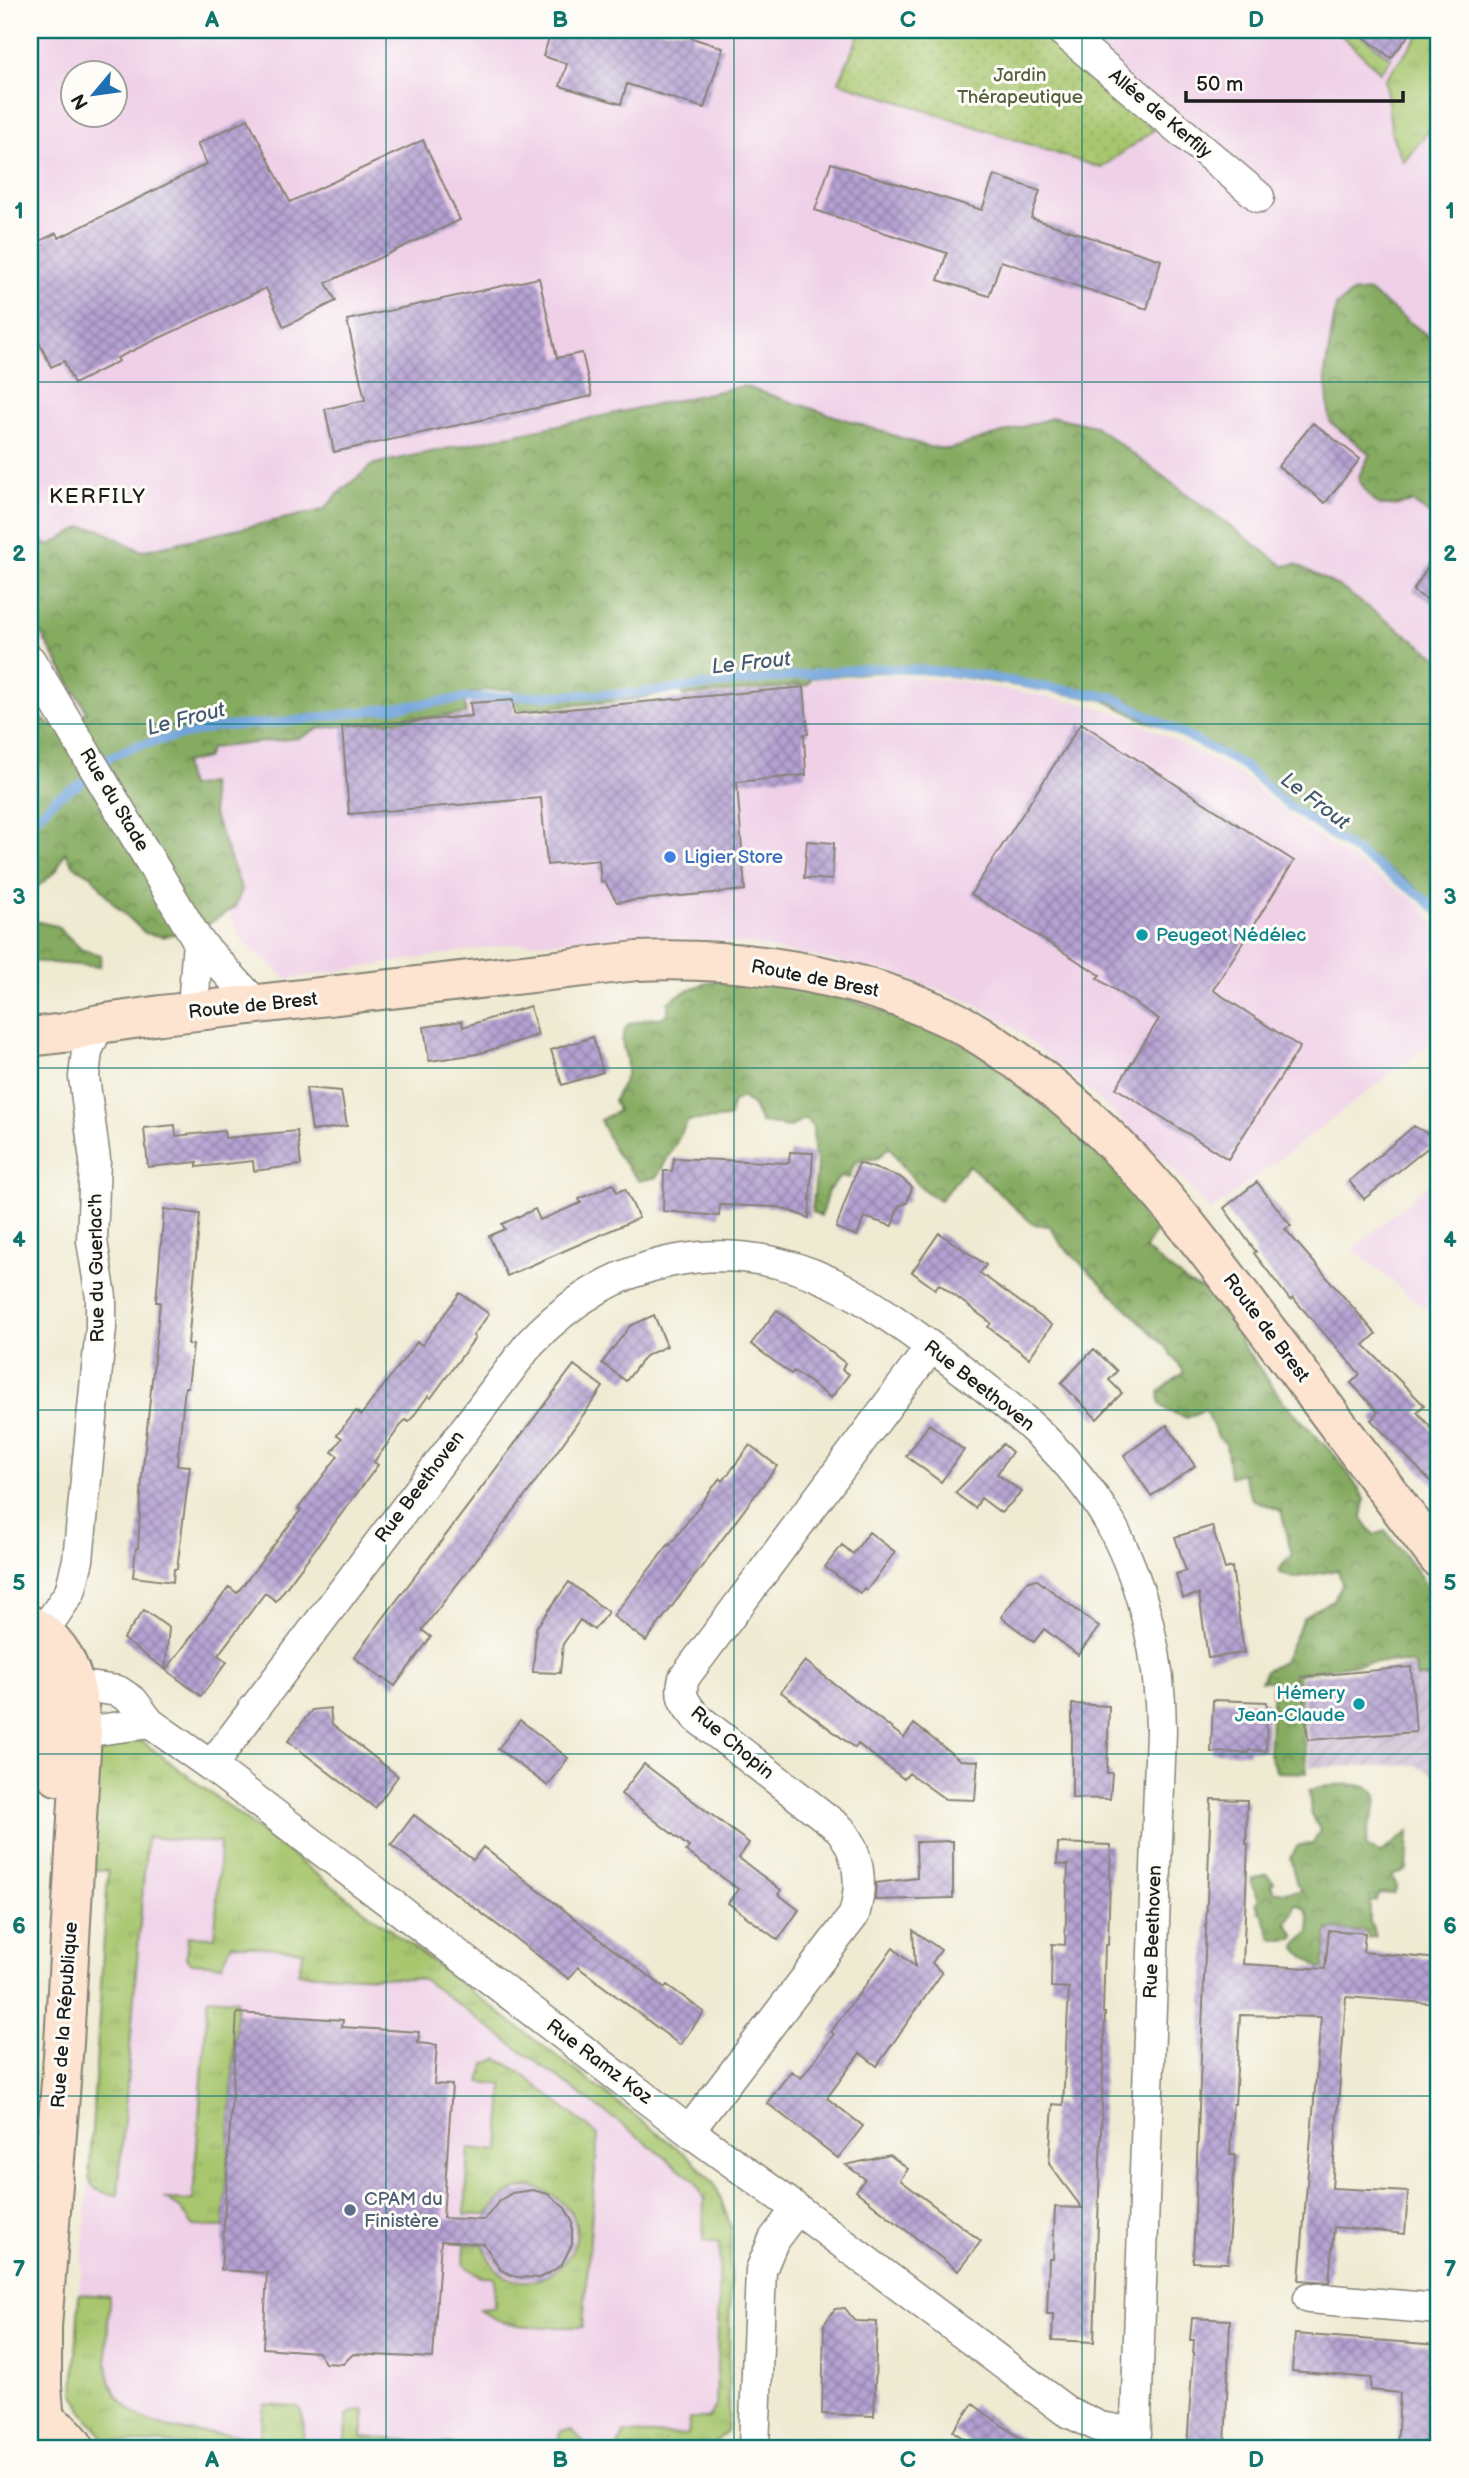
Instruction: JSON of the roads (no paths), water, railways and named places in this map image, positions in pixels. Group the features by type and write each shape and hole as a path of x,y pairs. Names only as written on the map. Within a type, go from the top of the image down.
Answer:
{"main road":[{"name":"Route de Brest","path":"30,1037 64,1033 99,1024 194,1012 564,968 657,960 727,964 814,975 869,987 943,1015 985,1039 1034,1073 1096,1124 1146,1175 1196,1236 1439,1559"},
{"name":"Rue de la République","path":"34,1637 69,1666 62,1693 69,1733 65,2029 42,2327 42,2386 38,2421"},
{"name":"Rue de la République","path":"30,2184 57,1771 69,1733"},
{"path":"38,2421 63,2432 75,2448"}],"street":[{"name":"Allée de Kerfily","path":"1061,30 1259,197"},
{"name":"Rue du Stade","path":"30,660 41,697 96,769 198,941 258,1006"},
{"path":"194,1012 198,941"},
{"name":"Rue du Guerlac'h","path":"34,1637 70,1592 78,1560 101,1328 92,1225 94,1160 84,1077 87,1051 99,1024"},
{"name":"Rue Beethoven","path":"211,1766 530,1343 549,1322 585,1295 631,1272 654,1264 706,1257 750,1259 804,1271 832,1282 931,1347 1002,1399 1068,1462 1120,1543 1129,1564 1155,1658 1161,1705 1161,1731 1135,2440"},
{"name":"Rue Chopin","path":"689,2131 854,1915 860,1895 860,1882 854,1854 840,1829 696,1717 685,1703 681,1691 684,1678 931,1347"},
{"name":"Rue Ramz Koz","path":"62,1693 97,1687 118,1691 133,1701 150,1723 211,1766 689,2131 1066,2410 1135,2440"},
{"path":"69,1733 150,1723"},
{"path":"754,2448 761,2270 774,2239 797,2209"},
{"path":"1309,2298 1439,2309"}],"waterway":[{"name":"Le Frout","path":"30,824 56,798 83,782 110,757 132,747 216,727 277,723 467,698 638,693 867,668 926,670 979,675 1113,697 1244,766 1285,803 1422,897 1439,912"}],"place":[{"name":"Ligier Store","path":"670,857"},
{"name":"Peugeot Nédélec","path":"1142,935"},
{"name":"Hémery Jean-Claude","path":"1359,1704"},
{"name":"CPAM du Finistère","path":"350,2210"}],"district":[{"name":"KERFILY","path":"98,496"}],"park label":[{"name":"Jardin Thérapeutique","path":"1020,86"}]}
